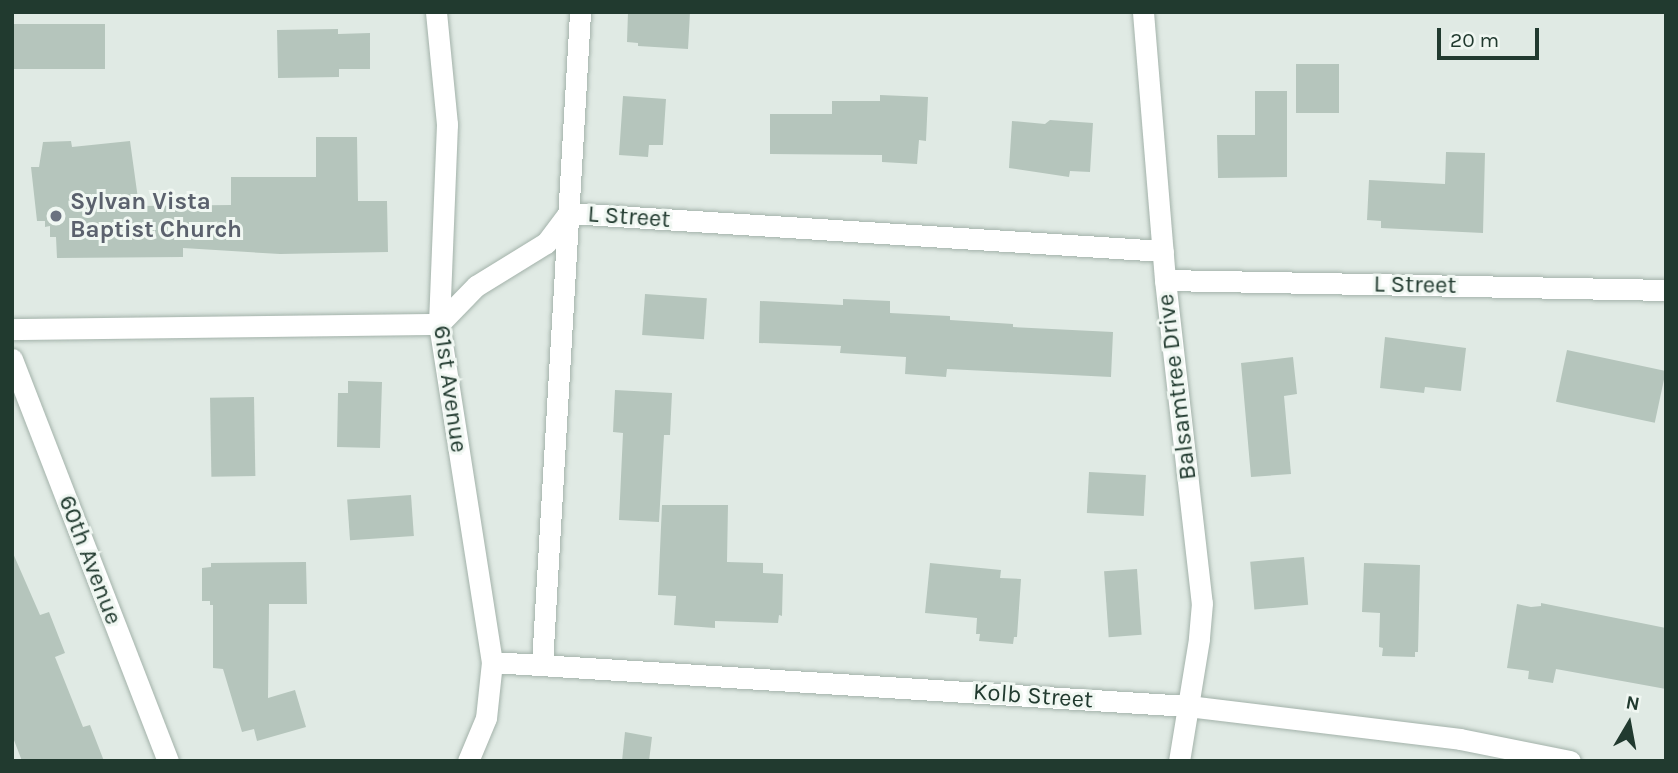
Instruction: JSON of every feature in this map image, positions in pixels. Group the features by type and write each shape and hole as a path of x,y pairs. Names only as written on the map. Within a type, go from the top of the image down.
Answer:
{"street":[{"name":"61st Avenue","path":"436,12 447,124 439,324 492,662 486,718 468,761"},
{"path":"542,664 580,12"},
{"name":"Balsamtree Drive","path":"1143,12 1165,280 1202,603 1179,761"},
{"name":"L Street","path":"439,324 476,286 546,243 569,213 1163,251"},
{"name":"L Street","path":"1165,280 1666,290"},
{"path":"12,329 439,324"},
{"name":"60th Avenue","path":"12,359 168,761"},
{"name":"Kolb Street","path":"492,662 1188,706 1460,739 1570,761"}],"building":[{"path":"628,12 690,12 688,49 638,46 638,43 627,42"},
{"path":"12,24 105,24 105,69 12,69"},
{"path":"338,29 338,34 370,33 370,69 339,69 339,77 278,78 277,30"},
{"path":"1296,64 1339,64 1339,113 1296,113"},
{"path":"1255,91 1287,91 1287,177 1218,178 1217,135 1255,135"},
{"path":"880,95 928,97 926,141 919,140 917,164 882,162 882,155 770,154 770,114 832,114 832,101 880,101"},
{"path":"623,96 666,99 663,145 649,145 648,157 619,155"},
{"path":"1050,120 1093,123 1090,172 1070,171 1069,177 1009,168 1012,121 1045,124"},
{"path":"316,137 357,137 358,201 387,201 388,252 280,254 183,248 183,257 57,258 56,237 50,237 50,226 45,227 45,221 37,221 31,167 39,167 43,142 71,141 72,147 130,141 139,206 231,205 231,177 316,177"},
{"path":"1446,152 1485,153 1483,233 1381,228 1381,221 1367,220 1369,180 1445,184"},
{"path":"645,294 707,298 704,339 642,335"},
{"path":"843,299 890,301 890,313 950,316 950,320 1013,324 1013,327 1113,332 1111,377 947,369 946,377 905,374 906,357 840,353 841,346 759,343 760,301 843,305"},
{"path":"1385,337 1466,348 1461,391 1425,387 1424,393 1380,388"},
{"path":"1567,350 1666,371 1655,423 1556,402"},
{"path":"1293,357 1297,394 1284,396 1291,474 1251,477 1241,363"},
{"path":"348,381 382,382 380,448 337,447 338,393 348,393"},
{"path":"615,390 672,393 670,435 664,435 659,522 619,520 623,433 613,432"},
{"path":"254,397 255,476 211,477 210,398"},
{"path":"1089,472 1146,475 1144,516 1087,513"},
{"path":"411,495 414,536 350,540 347,499"},
{"path":"662,505 728,505 727,562 763,563 763,573 783,574 782,616 779,615 778,623 715,621 715,628 674,625 676,596 658,595"},
{"path":"12,551 40,615 49,612 65,653 55,657 83,727 90,725 104,761 22,761 12,735"},
{"path":"1304,557 1308,605 1254,610 1250,562"},
{"path":"306,562 307,604 269,604 268,698 295,690 306,727 257,741 254,729 242,732 223,669 213,668 213,605 210,605 210,601 202,601 202,568 211,567 211,563"},
{"path":"930,563 1001,570 1000,578 1021,579 1017,637 1014,637 1013,644 979,641 980,634 976,634 977,618 925,613"},
{"path":"1364,563 1420,565 1418,652 1415,652 1415,657 1382,656 1383,648 1379,647 1380,613 1362,612"},
{"path":"1137,569 1142,635 1109,637 1104,571"},
{"path":"1541,603 1666,628 1666,689 1556,669 1553,683 1528,679 1529,671 1507,668 1517,604 1531,607 1541,606"},
{"path":"625,732 652,737 649,761 622,761"}],"place":[{"name":"Sylvan Vista Baptist Church","path":"56,216"}]}
